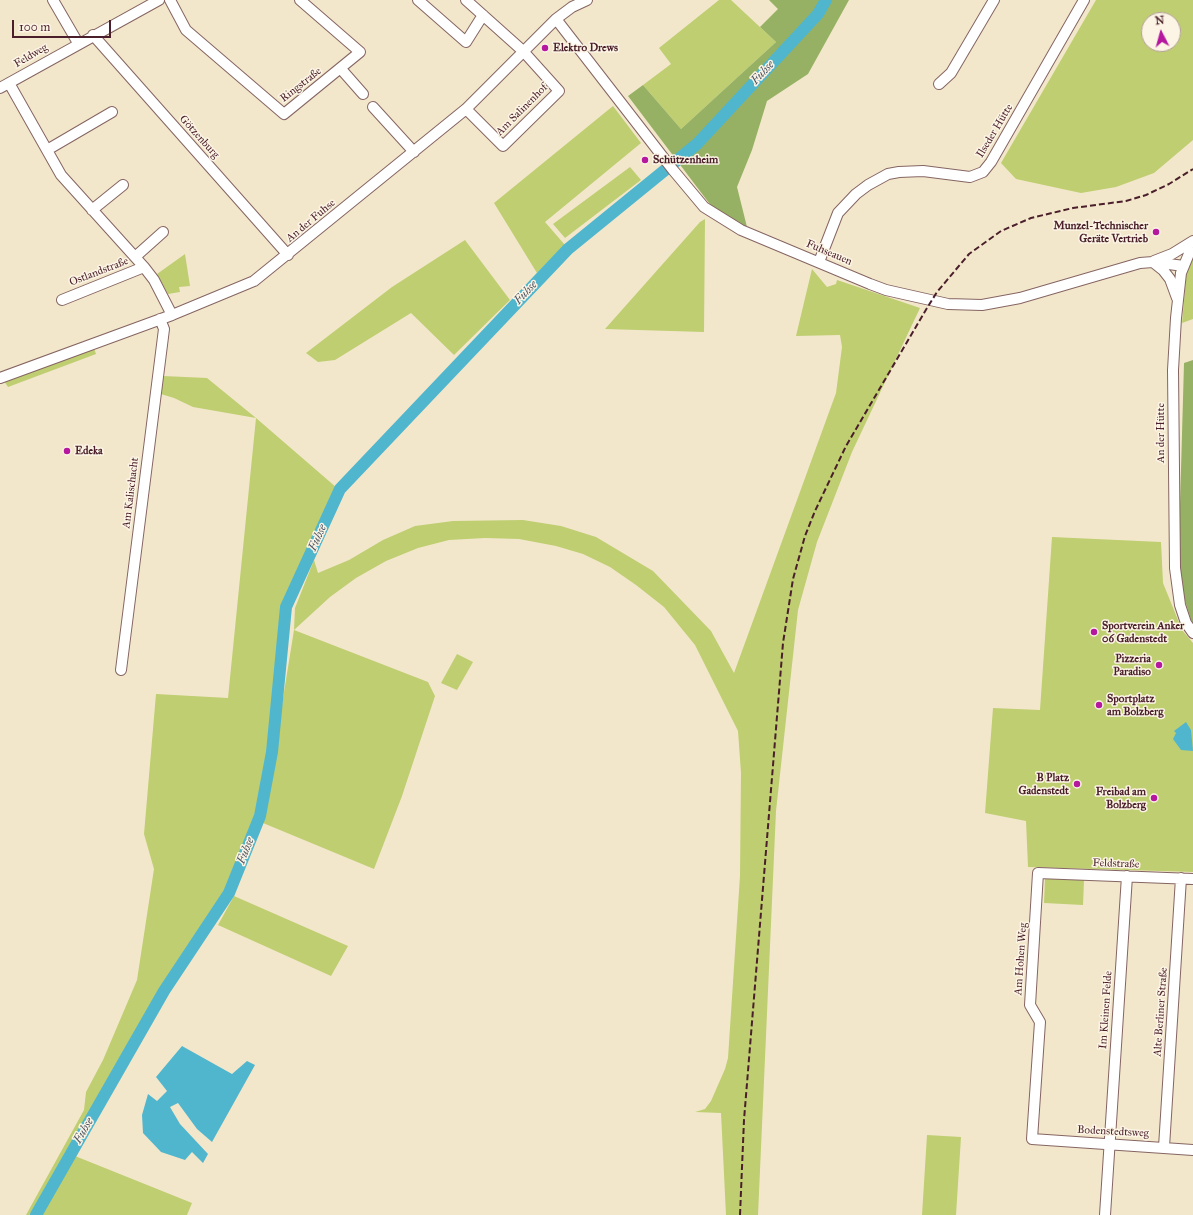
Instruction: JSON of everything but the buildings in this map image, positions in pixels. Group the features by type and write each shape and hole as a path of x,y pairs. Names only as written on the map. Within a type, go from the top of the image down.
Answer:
{"street":[{"path":"53,0 78,43"},
{"name":"Feldweg","path":"0,88 78,43 159,0"},
{"name":"Ringstraße","path":"170,0 186,30 284,114 360,52 300,0"},
{"path":"418,0 466,42 483,16"},
{"path":"466,0 524,51"},
{"name":"An der Fuhse","path":"0,378 160,320 243,288 254,281 288,255 466,108 556,19 572,7 586,0"},
{"path":"939,84 951,74 994,0"},
{"name":"Ilseder Hütte","path":"818,262 838,213 856,194 868,185 888,174 923,171 970,177 983,172 991,162 1084,0"},
{"name":"Fuhseauen","path":"556,19 664,159 704,207 741,230 886,290 948,304 967,306 1001,303 1140,263 1153,262 1184,266"},
{"name":"Götzenburg","path":"93,35 288,255"},
{"name":"Am Salinenhof","path":"466,108 503,146 559,91 524,51"},
{"path":"341,69 363,94"},
{"name":"Ostlandstraße","path":"9,83 61,175 154,280 172,315"},
{"path":"373,107 414,152"},
{"path":"47,150 112,112"},
{"path":"92,210 123,185"},
{"name":"Ostlandstraße","path":"135,257 163,232"},
{"path":"1178,300 1170,279 1163,270 1153,262 1172,254 1193,242"},
{"name":"An der Hütte","path":"1193,242 1184,266 1178,300 1173,370 1174,552 1176,588 1186,623 1193,633"},
{"name":"Ostlandstraße","path":"62,300 144,268"},
{"name":"Am Kalischacht","path":"121,670 164,329 160,320"},
{"name":"Feldstraße","path":"1038,873 1193,879"},
{"name":"Am Hohen Weg","path":"1032,1139 1040,1022 1030,1005 1038,873"},
{"name":"Im Kleinen Felde","path":"1105,1215 1127,876"},
{"name":"Alte Berliner Straße","path":"1164,1148 1181,878"},
{"name":"Bodenstedtsweg","path":"1032,1139 1193,1150"}],"green space":[{"path":"719,0 731,0 776,42 681,129 643,85 671,64 659,48"},
{"path":"769,0 849,0 808,74 767,101 752,150 737,187 747,227 720,213 709,203 628,96 643,85 681,129 776,42 760,27 778,9"},
{"path":"1096,0 1193,0 1193,140 1154,173 1116,187 1081,193 1016,179 1001,163"},
{"path":"613,106 641,143 545,222 565,245 537,273 494,203"},
{"path":"630,167 641,180 565,238 553,224"},
{"path":"705,219 704,332 605,329 700,222"},
{"path":"465,240 510,300 454,355 411,313 335,360 318,362 306,353 392,287"},
{"path":"1193,252 1193,319 1182,323 1187,268"},
{"path":"185,254 190,286 179,287 180,292 168,294 157,274"},
{"path":"812,269 827,287 836,284 837,280 920,308 852,452 817,542 798,610 776,811 758,1215 726,1215 721,1113 695,1112 705,1109 711,1101 725,1069 728,1058 740,876 741,773 738,731 695,645 664,607 610,567 583,554 556,546 519,539 485,538 449,540 418,548 386,561 356,578 330,597 294,630 295,608 314,560 318,573 349,560 383,540 415,526 453,521 523,520 561,526 596,537 653,571 711,631 734,673 836,393 842,347 840,335 796,336"},
{"path":"94,348 96,354 8,387 4,381"},
{"path":"1193,360 1193,626 1181,588 1179,541 1184,363"},
{"path":"163,376 207,378 256,418 193,407 161,394"},
{"path":"256,418 337,488 284,606 268,751 257,810 224,895 155,998 63,1162 31,1215 26,1215 84,1110 86,1092 103,1060 137,980 154,869 144,834 156,694 228,698"},
{"name":"Sportplatz am Bolzberg","path":"1052,537 1161,542 1163,583 1182,630 1193,643 1193,872 1028,867 1026,821 985,813 993,708 1040,710"},
{"path":"294,630 428,682 435,696 402,796 374,869 263,823"},
{"path":"457,654 473,662 457,690 441,683"},
{"path":"1045,878 1084,880 1083,905 1044,903"},
{"path":"234,896 348,946 331,976 218,925"},
{"path":"927,1135 961,1137 956,1215 922,1215"},
{"path":"75,1156 192,1203 187,1215 37,1215"}],"water":[{"path":"1186,722 1191,730 1193,751 1181,750 1173,739 1176,733 1174,731"},
{"path":"182,1046 232,1074 247,1061 255,1065 212,1142 197,1129 178,1103 170,1107 180,1124 208,1154 203,1163 192,1152 185,1160 161,1152 143,1133 142,1115 148,1094 157,1101 167,1091 156,1077"}],"waterway":[{"name":"Fuhse","path":"36,1215 164,991 229,893 260,816 272,752 286,607 340,489 568,249 697,144 818,14 826,0"}],"railway":[{"path":"740,1215 744,1120 783,643 793,579 805,536 815,511 846,446 927,308 937,292 969,254 1001,231 1031,218 1073,208 1126,201 1146,195 1169,184 1193,169"}],"place":[{"name":"Elektro Drews","path":"545,48"},
{"name":"Schützenheim","path":"645,160"},
{"name":"Munzel-Technischer Geräte Vertrieb","path":"1156,232"},
{"name":"Edeka","path":"67,451"},
{"name":"Sportverein Anker 06 Gadenstedt","path":"1094,632"},
{"name":"Pizzeria Paradiso","path":"1159,665"},
{"name":"Sportplatz am Bolzberg","path":"1099,705"},
{"name":"B Platz Gadenstedt","path":"1077,784"},
{"name":"Freibad am Bolzberg","path":"1154,798"}]}
